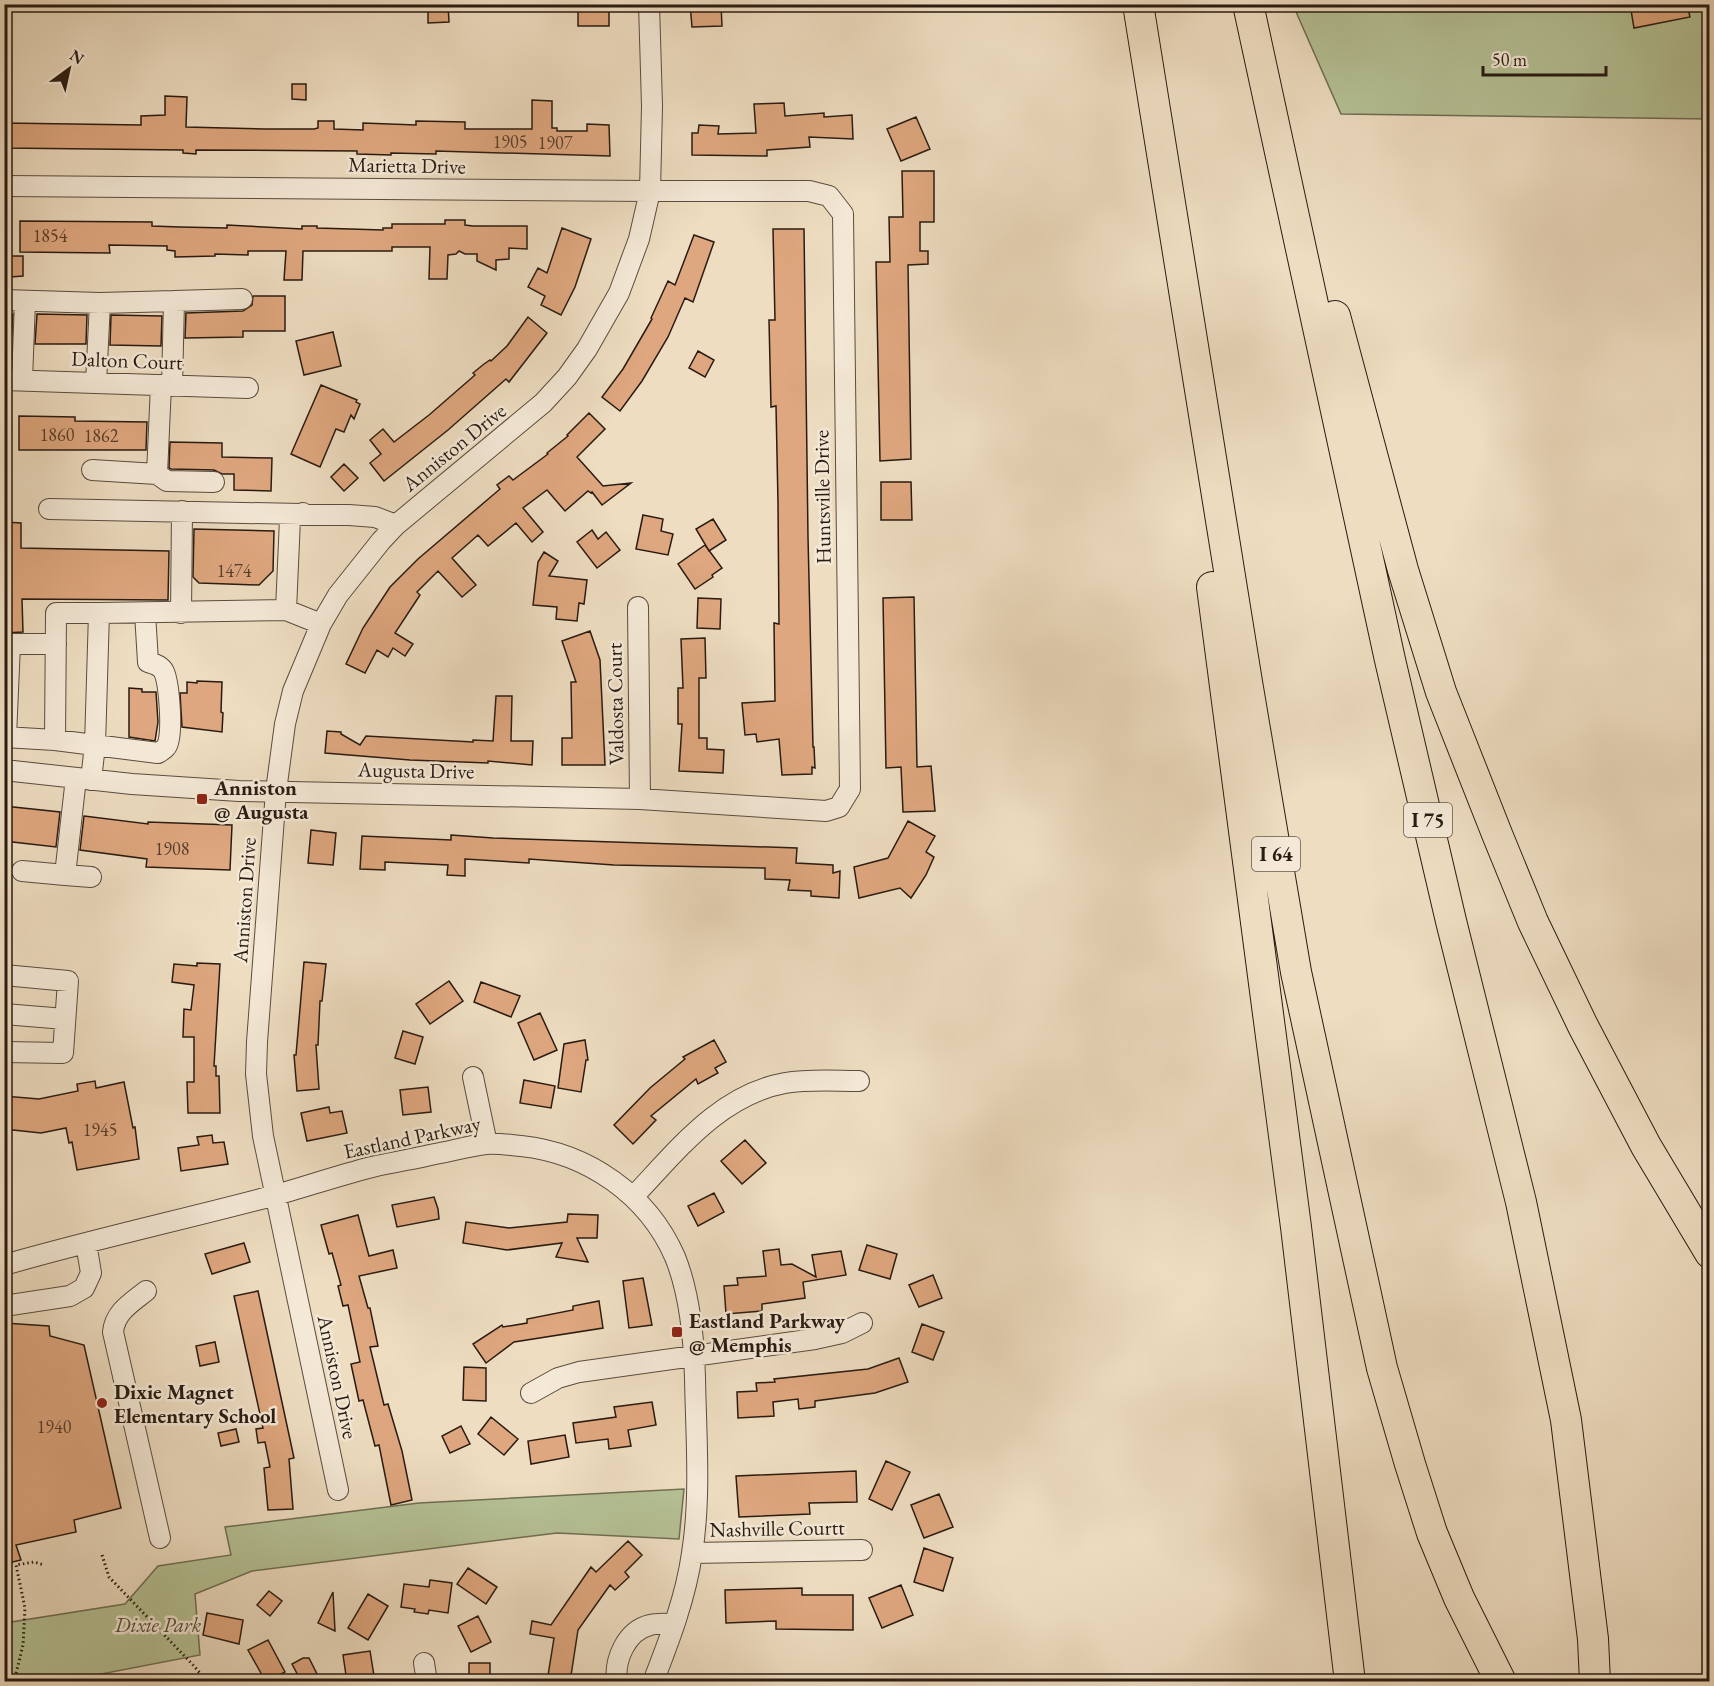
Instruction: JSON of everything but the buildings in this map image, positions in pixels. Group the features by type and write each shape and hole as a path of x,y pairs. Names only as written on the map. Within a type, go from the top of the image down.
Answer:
{"highway":[{"path":"1133,4 1294,1215 1350,1682"},
{"name":"I 64","path":"1138,4 1245,671 1301,996 1382,1368 1432,1533 1459,1598 1501,1682"},
{"name":"I 75","path":"1248,4 1390,660 1521,1202 1566,1420 1593,1638 1595,1682"},
{"path":"1252,4 1402,570 1442,692 1533,922 1583,1026 1646,1146 1710,1253"}],"street":[{"name":"Anniston Drive","path":"338,1490 262,1136 256,1074 276,791 285,724 293,691 321,624 338,595 396,525 525,420 567,377 606,318 619,293 639,239 650,191 652,106 650,4"},
{"name":"Marietta Drive","path":"4,186 809,191"},
{"name":"Huntsville Drive","path":"809,191 829,196 843,214 850,789 839,807 826,811"},
{"path":"4,300 100,303 242,299"},
{"path":"13,380 25,301"},
{"path":"157,474 174,301"},
{"path":"96,383 100,303"},
{"name":"Dalton Court","path":"13,380 248,388"},
{"path":"92,470 157,474 167,481 214,482"},
{"path":"49,509 303,513 375,518 396,525"},
{"path":"181,613 182,511"},
{"path":"286,610 290,519 303,513"},
{"name":"Valdosta Court","path":"638,607 640,799"},
{"path":"55,740 56,613 286,610 321,624"},
{"path":"65,875 83,779 95,745 99,613"},
{"path":"56,644 7,644 5,737 55,740 158,753 167,747 169,738 169,690 163,670 156,664 148,662 145,613"},
{"name":"Augusta Drive","path":"4,770 132,784 276,791 640,799 826,811"},
{"path":"22,871 92,877"},
{"path":"4,975 68,981 63,1053 4,1052"},
{"path":"4,1014 65,1019"},
{"path":"473,1077 487,1144"},
{"path":"633,1197 702,1125 729,1104 757,1090 786,1083 816,1080 859,1081"},
{"name":"Eastland Parkway","path":"4,1265 276,1195 371,1168 487,1144 541,1148 587,1164 608,1177 633,1197 663,1235 675,1258 683,1284 694,1357 696,1452 693,1553 674,1624 653,1682"},
{"path":"4,1306 70,1296 84,1288 91,1273 86,1243"},
{"path":"146,1291 121,1311 114,1321 113,1332 160,1538"},
{"path":"531,1393 558,1378 579,1372 815,1339 842,1333 862,1323"},
{"name":"Nashville Courtt","path":"693,1553 862,1550"},
{"path":"617,1682 617,1659 632,1636 649,1625 674,1624"}],"path":[{"path":"102,1555 109,1577 207,1682"},
{"path":"15,1682 23,1645 25,1608 16,1565 34,1562 44,1565"}],"green space":[{"path":"1293,5 1709,8 1709,119 1341,114"},
{"name":"Dixie Park","path":"684,1489 679,1539 557,1533 252,1571 195,1594 200,1655 65,1681 5,1681 5,1623 125,1604 158,1566 231,1555 225,1527 419,1503"}],"place":[{"name":"Anniston @ Augusta","path":"202,799"},
{"name":"Eastland Parkway @ Memphis","path":"677,1332"},
{"name":"Dixie Magnet Elementary School","path":"102,1403"}]}
